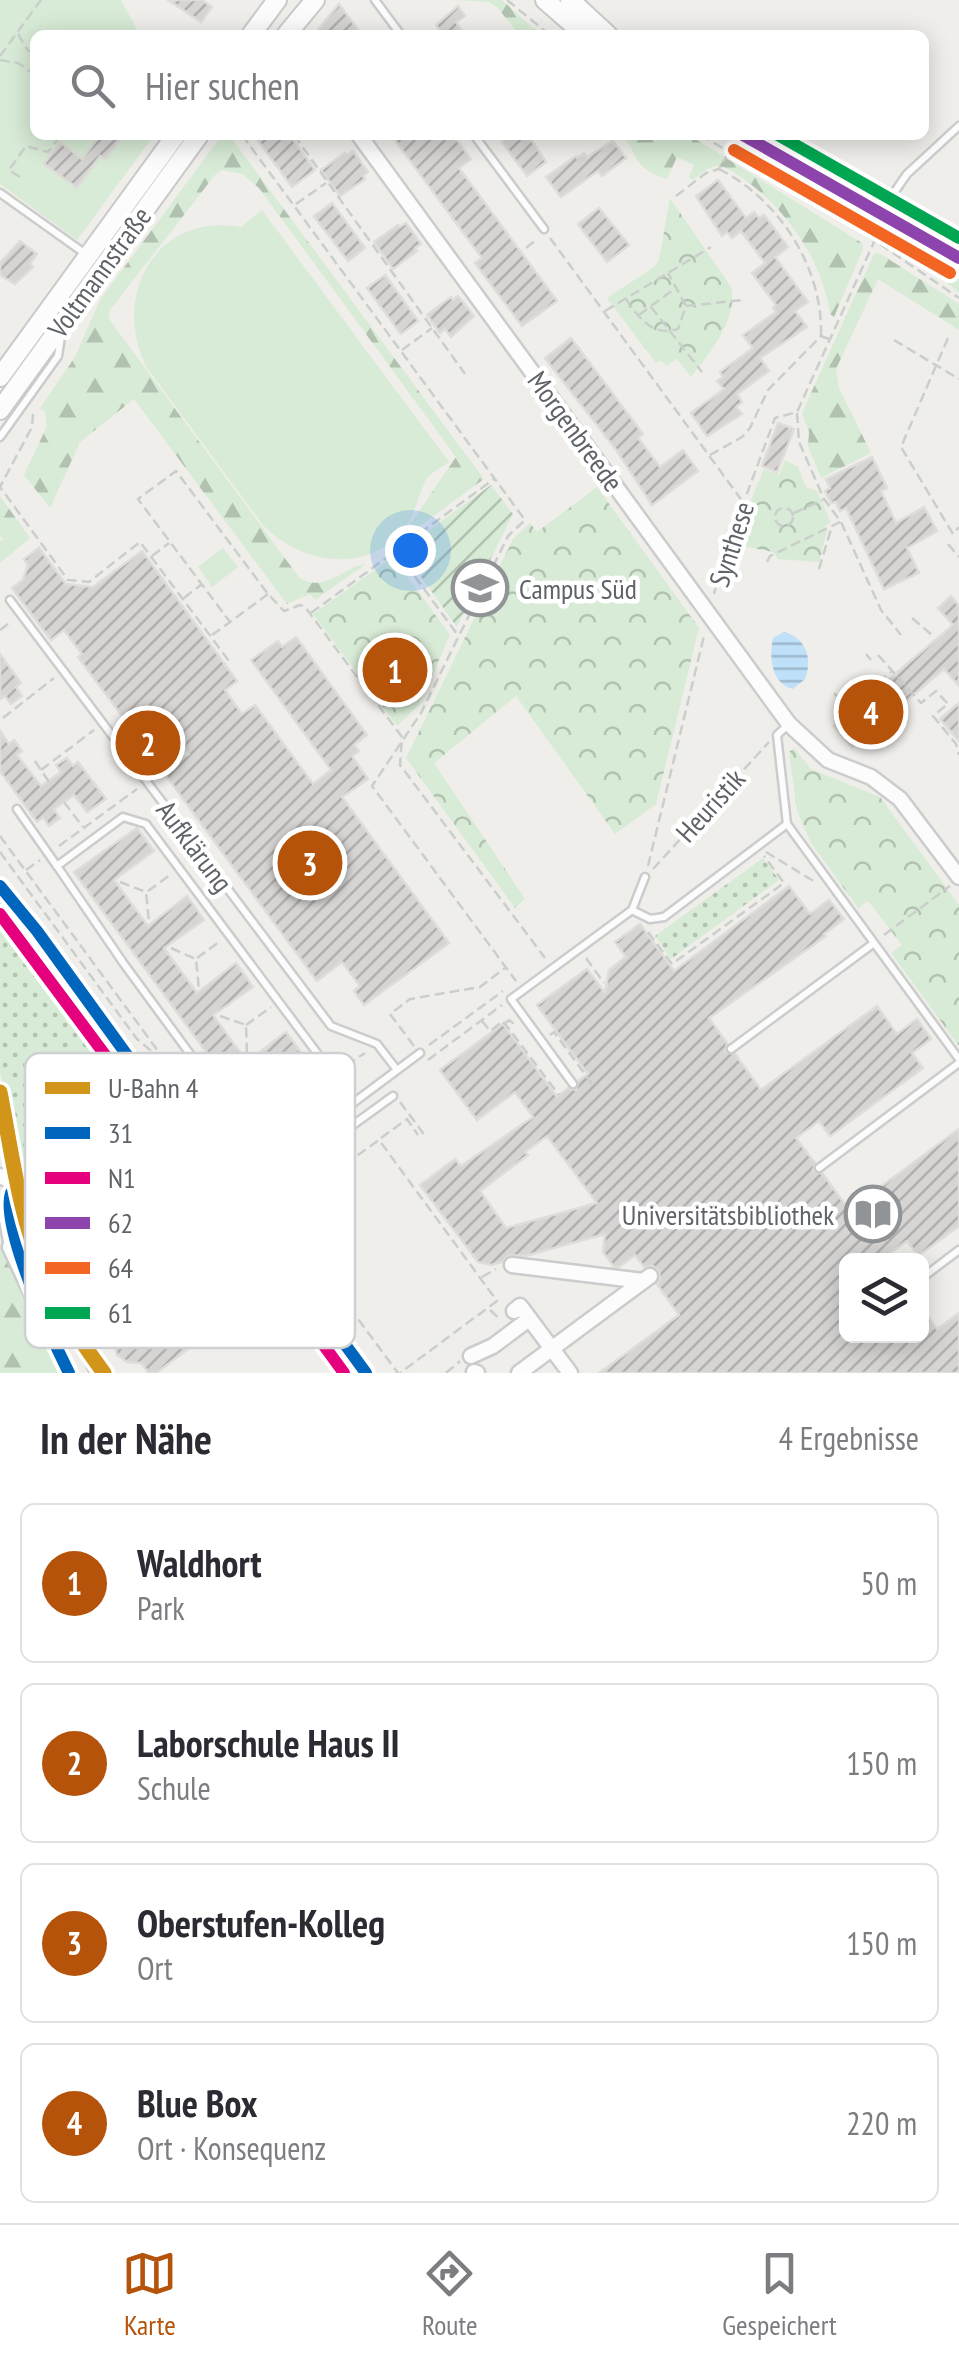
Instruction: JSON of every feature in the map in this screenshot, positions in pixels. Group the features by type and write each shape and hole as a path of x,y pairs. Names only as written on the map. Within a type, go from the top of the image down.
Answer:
{"street":[{"path":"290,30 315,0"},
{"path":"545,0 579,30"},
{"path":"570,0 603,30"},
{"path":"255,30 273,6 284,30"},
{"name":"Voltmannstraße","path":"0,377 172,140"},
{"name":"Voltmannstraße","path":"0,410 195,140"},
{"name":"Morgenbreede","path":"363,140 709,614 787,729 828,760 870,777 900,799 959,878"},
{"path":"753,140 885,203 959,258"},
{"path":"0,886 125,1053"},
{"path":"0,1176 18,1185"},
{"path":"14,1252 5,1204 25,1180"},
{"path":"0,1218 25,1279"},
{"path":"512,1265 647,1279 519,1373"},
{"path":"514,1311 520,1306 570,1373"},
{"path":"474,1367 529,1319"},
{"path":"56,1348 69,1373"},
{"path":"348,1348 366,1373"}],"lane":[{"path":"375,0 397,30"},
{"path":"885,203 921,160 959,126"},
{"path":"478,140 544,229"},
{"path":"0,192 88,256"},
{"path":"0,437 58,356 62,323"},
{"name":"Aufklärung","path":"10,600 332,1026 377,1044 397,1070"},
{"path":"787,729 787,824 959,1061 818,1168"},
{"path":"16,809 190,1053"},
{"path":"57,866 123,817 146,824 316,1053"},
{"path":"632,910 650,919 664,917 787,824"},
{"path":"573,1084 511,999 632,910 645,877"},
{"path":"732,1049 874,943"},
{"path":"355,1104 422,1051"},
{"path":"355,1124 393,1096"},
{"path":"929,1273 959,1250"}],"path":[{"path":"30,71 0,58 41,0"},
{"path":"507,0 544,30"},
{"path":"17,33 30,52"},
{"path":"20,177 9,170 26,146 48,152 57,140"},
{"path":"246,140 525,520 508,536 421,713 372,786 523,990"},
{"path":"298,140 465,374"},
{"path":"709,140 874,240 959,298"},
{"path":"676,196 706,173 719,169 728,152"},
{"path":"808,152 885,203 959,238"},
{"path":"708,456 742,437 768,390 821,336 820,296 801,251 767,204 719,169"},
{"path":"294,206 327,182"},
{"path":"544,229 744,503"},
{"path":"526,248 536,240"},
{"name":"Synthese","path":"645,877 725,554 775,418 796,412 874,240"},
{"path":"604,312 711,247"},
{"path":"626,299 654,329 671,332 682,324 686,306 668,273"},
{"path":"638,316 677,287"},
{"path":"686,306 742,300"},
{"path":"651,307 702,372"},
{"path":"400,351 432,328"},
{"path":"821,336 829,339"},
{"path":"948,338 900,447 953,534 959,527"},
{"path":"894,340 959,380"},
{"path":"796,412 799,442 824,499 840,522 881,610 900,635"},
{"path":"33,414 32,427 0,487 68,580 89,582 140,542 230,661"},
{"path":"230,622 138,499 176,471 278,608 284,611 300,605 310,614 402,737 400,765 553,968"},
{"path":"310,614 494,479"},
{"path":"792,514 824,499"},
{"path":"767,562 770,556 840,522"},
{"path":"820,569 832,526"},
{"path":"152,556 170,542"},
{"path":"948,544 959,557"},
{"path":"397,552 458,635"},
{"path":"183,599 202,584"},
{"path":"211,636 268,594"},
{"path":"0,630 21,615"},
{"path":"912,618 932,636"},
{"path":"866,654 871,660"},
{"path":"878,655 920,703 936,690 948,704 933,716 956,744 959,755"},
{"path":"3,718 64,671"},
{"path":"834,693 848,708 892,671"},
{"path":"41,770 103,724"},
{"name":"Heuristik","path":"645,877 759,750 787,729"},
{"path":"35,761 50,782"},
{"path":"25,871 147,782"},
{"path":"64,802 84,828"},
{"path":"0,836 159,1053"},
{"path":"653,938 672,964 784,883 763,855 765,851 842,899"},
{"path":"0,852 136,1040 154,1053"},
{"path":"146,892 179,868"},
{"path":"874,943 959,878"},
{"path":"120,882 146,892"},
{"path":"146,892 149,922"},
{"path":"196,959 229,935"},
{"path":"171,948 196,959"},
{"path":"580,949 604,983"},
{"path":"196,959 199,990"},
{"path":"104,978 124,964"},
{"path":"503,990 422,1051 390,1014 410,1000 480,987 507,967"},
{"path":"444,1048 494,1012"},
{"path":"220,1016 246,1026 248,1053"},
{"path":"464,1020 471,1029"},
{"path":"482,1021 490,1031 504,1020 559,1095"},
{"path":"506,1023 510,1020 514,1026"},
{"path":"151,1042 171,1028"},
{"path":"556,1036 592,1084"},
{"path":"355,1060 377,1044"},
{"path":"355,1157 407,1119 419,1136 422,1134 384,1080"},
{"path":"355,1314 399,1373 497,1301 379,1140"},
{"path":"481,1278 492,1270"},
{"path":"488,1308 500,1321"},
{"path":"447,1372 455,1363"},
{"path":"447,1372 457,1372"}],"green space":[{"path":"0,0 121,0 137,30 30,30 30,140 150,140 77,240 0,184"},
{"path":"457,0 502,0 535,30 515,30 489,2"},
{"path":"218,140 233,140 484,479 406,536 404,533 456,457 259,188 242,174 222,170 110,310 109,319 298,576 324,582 366,564 315,600 310,594 287,604 134,399 80,442 50,508 24,475 47,426 45,412 40,408 75,357 100,300"},
{"path":"697,140 862,243 863,249 834,317 811,255 788,220 758,191 720,167 708,169 693,180 689,177 694,165 677,157 667,179 639,163 626,141"},
{"path":"670,198 731,287 727,323 691,377 677,359 666,366 661,360 656,363 607,298 659,260"},
{"path":"262,210 449,462 427,479 410,520 392,541 355,558 316,556 279,539 263,525 147,368 137,341 134,313 138,288 148,265 164,246 185,233 211,226 241,227"},
{"path":"899,232 959,267 959,292 893,243"},
{"path":"879,253 959,304 959,330 878,279 836,369 839,388 871,453 821,478 808,446 809,432 802,413 874,254"},
{"path":"785,460 798,467 806,487 817,491 831,523 825,526 819,562 778,559 773,552 733,544 764,469 779,475"},
{"path":"491,485 513,514 457,627 402,550"},
{"path":"597,487 699,628 656,804 615,834 516,696 434,763 525,899 515,908 406,758 513,539 530,523 537,532"},
{"path":"0,496 30,538 0,563 3,539"},
{"path":"223,548 238,567 212,587 198,567"},
{"path":"393,557 450,635 419,705 397,726 313,614"},
{"path":"794,748 811,769 880,797 959,905 959,1046 891,953 902,945 868,901 858,908 811,843 797,811 789,752"},
{"path":"763,858 779,880 671,959 655,936"},
{"path":"0,900 120,1053 25,1053 25,1171 20,1172 0,1071"},
{"path":"0,1245 25,1300 25,1348 47,1348 58,1373 0,1373"}],"water":[{"path":"784,632 798,639 808,657 805,679 793,689 780,682 772,661 773,638"}],"building":[{"path":"168,0 202,0 212,7 201,22"},
{"path":"339,4 358,30 318,30"},
{"path":"458,6 465,16 456,22 462,30 440,30 436,25"},
{"path":"96,140 120,140 105,160 100,156 77,188 44,164 60,142 82,159"},
{"path":"258,140 294,140 315,170 292,187"},
{"path":"395,140 457,140 471,159 459,168 557,301 522,326 475,263 482,258"},
{"path":"531,140 546,162 527,176 502,142"},
{"path":"613,141 626,158 602,176 598,171 561,197 546,177 576,156 584,153 587,157"},
{"path":"353,151 368,172 363,176 365,179 340,196 321,170"},
{"path":"718,180 746,218 754,212 759,218 764,215 788,247 775,257 808,302 795,311 807,327 760,358 769,371 737,394 742,402 736,407 742,414 707,436 691,413 724,389 717,381 723,377 720,372 753,348 743,335 776,312 776,305 752,273 765,263 741,231 732,238 727,232 722,236 696,196"},
{"path":"332,203 365,248 348,261 314,216"},
{"path":"599,208 629,245 607,262 578,224"},
{"path":"406,223 421,244 393,269 374,242"},
{"path":"20,241 37,254 30,264 33,267 15,284 0,275 0,263"},
{"path":"385,275 418,321 401,334 367,288"},
{"path":"458,296 474,316 451,337 445,329 440,333 427,315"},
{"path":"571,338 643,434 638,438 660,467 683,450 698,471 652,505 617,451 545,358"},
{"path":"778,423 794,429 777,472 762,466"},
{"path":"872,457 887,488 881,491 896,523 924,507 937,531 907,548 919,573 884,589 846,508 840,511 825,491 830,488 826,479"},
{"path":"39,548 66,584 93,587 142,551 237,681 225,690 242,714 255,705 313,784 331,770 251,660 278,641 282,647 296,637 367,735 354,745 359,751 352,756 368,779 342,797 449,943 364,1005 354,991 360,986 342,962 317,981 164,773 189,754 171,730 146,748 78,657 82,654 64,630 51,640 12,588 23,580 28,565 24,559"},
{"path":"951,596 959,606 959,686 944,669 852,747 834,726 953,625 938,608"},
{"path":"0,654 21,683 16,687 22,696 11,704 5,696 0,699"},
{"path":"959,703 959,741 940,719"},
{"path":"0,731 9,744 14,740 22,751 17,755 41,786 61,772 56,765 67,758 73,766 78,762 106,799 87,812 74,795 54,809 60,818 49,826 43,817 37,822 0,771"},
{"path":"137,828 154,851 114,880 148,926 187,896 204,920 164,948 197,993 236,963 253,987 213,1015 240,1053 207,1053 74,872"},
{"path":"789,886 810,914 829,900 844,919 826,936 709,1018 727,1043 725,1052 735,1054 761,1090 877,1006 897,1034 917,1019 931,1039 912,1053 923,1068 830,1136 819,1121 796,1138 815,1163 813,1171 823,1174 849,1210 959,1129 959,1226 922,1253 916,1253 907,1241 890,1253 839,1253 839,1343 929,1343 929,1318 937,1329 959,1313 959,1373 599,1373 679,1315 657,1284 659,1271 653,1266 644,1267 635,1255 614,1267 603,1252 605,1234 525,1256 509,1255 491,1265 478,1262 420,1185 455,1159 461,1166 533,1117 515,1092 477,1120 440,1070 503,1024 557,1097 568,1088 576,1090 579,1080 588,1074 537,1005 587,969 605,993 609,970 626,957 615,942 640,924 674,971","holes":["547,1136 597,1203 506,1228 480,1191"]},
{"path":"286,1032 302,1053 259,1053"},
{"path":"115,1348 189,1348 156,1373 117,1355"}],"metro line":[{"name":"4","path":"0,1092 25,1217"},
{"name":"4","path":"87,1348 104,1373"}],"transit line":[{"name":"62","path":"752,140 959,258"},
{"name":"61","path":"787,140 959,238"},
{"name":"64","path":"734,150 950,273"},
{"name":"31","path":"0,886 125,1053"},
{"name":"N1","path":"0,914 104,1053"},
{"name":"31","path":"18,1185 25,1180"},
{"name":"31","path":"25,1183 11,1193 10,1209 25,1269"},
{"name":"31","path":"57,1348 69,1373"},
{"name":"N1","path":"326,1348 344,1373"},
{"name":"31","path":"348,1348 366,1373"}],"place":[{"name":"Campus Süd","path":"480,588"},
{"name":"Waldhort","path":"395,670"},
{"name":"Blue Box","path":"871,712"},
{"name":"Laborschule Haus II","path":"148,743"},
{"name":"Oberstufen-Kolleg","path":"310,863"},
{"name":"Universitätsbibliothek","path":"873,1214"}]}
